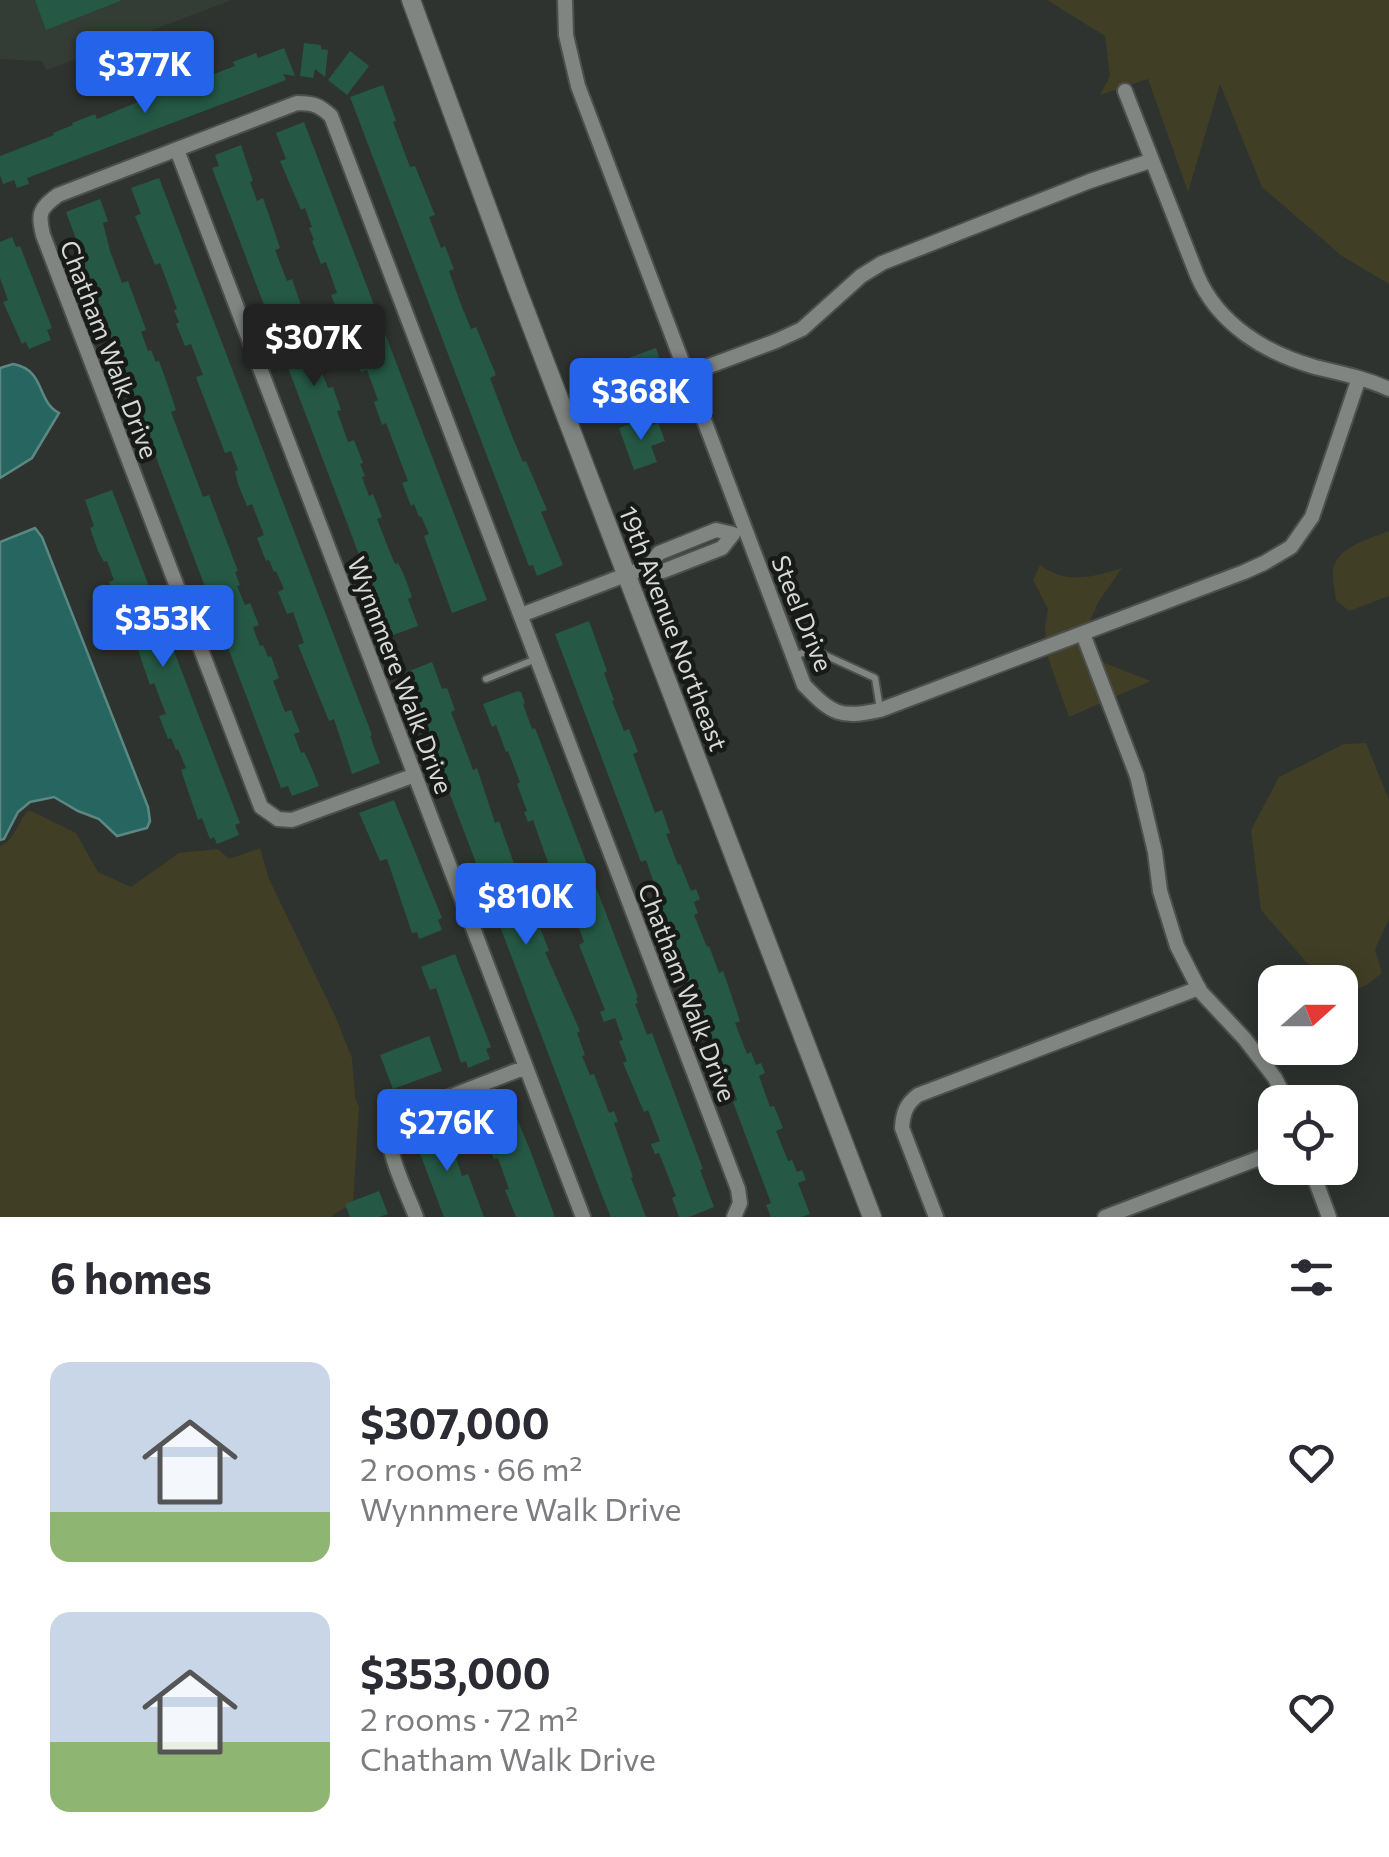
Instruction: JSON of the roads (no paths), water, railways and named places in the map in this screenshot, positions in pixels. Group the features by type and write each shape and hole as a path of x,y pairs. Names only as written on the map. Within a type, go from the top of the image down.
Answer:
{"street":[{"name":"19th Avenue Northeast","path":"410,0 872,1217"},
{"name":"Steel Drive","path":"565,0 566,35 578,86 688,374 739,531 804,684 833,710 853,716 880,710 1244,572 1290,547 1312,516 1358,378"},
{"path":"1125,92 1202,288 1232,324 1280,354 1389,389"},
{"name":"Chatham Walk Drive","path":"414,774 292,820 278,819 260,808 38,217 45,205 58,196 297,103 320,106 331,116 738,1189 740,1203 734,1217"},
{"name":"Wynnmere Walk Drive","path":"177,150 583,1217"},
{"path":"688,374 802,329 860,276 882,263 1150,161"},
{"path":"521,615 650,566 663,570 678,565 722,548 739,531"},
{"path":"1083,634 1137,776 1168,922 1181,956 1198,988 1244,1038 1278,1085"},
{"path":"936,1217 902,1128 908,1102 1198,988"},
{"path":"416,1217 392,1152 392,1126 403,1114 526,1067"},
{"path":"1106,1217 1258,1159"},
{"path":"1317,1185 1329,1217"}],"lane":[{"path":"793,656 814,650 875,678 880,710"},
{"path":"486,679 537,659"}],"water":[{"path":"13,364 31,372 47,401 59,413 32,458 0,478 0,368"},
{"path":"35,528 42,537 148,807 147,828 117,836 99,819 54,797 30,802 18,812 0,840 0,542"}]}
